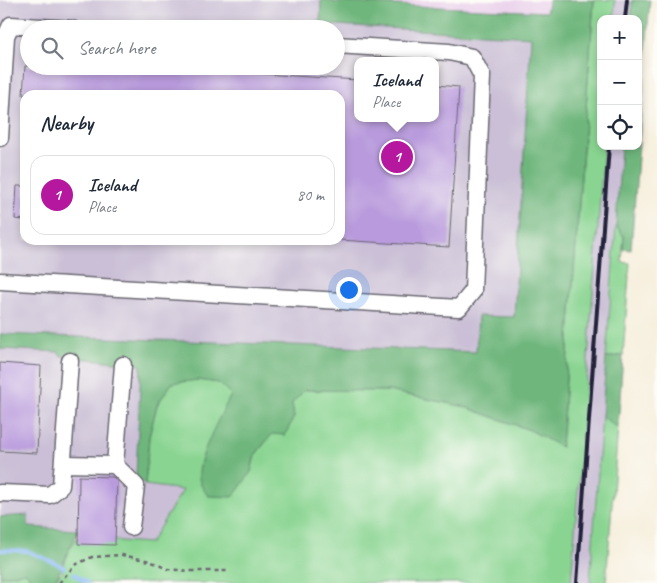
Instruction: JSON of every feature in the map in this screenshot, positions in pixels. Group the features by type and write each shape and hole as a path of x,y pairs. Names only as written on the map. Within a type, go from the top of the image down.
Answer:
{"lane":[{"path":"0,138 6,36 11,25 20,26"},
{"path":"0,281 458,308 473,291 482,76 472,57 449,52 345,46"},
{"path":"0,493 50,495 61,486 70,361"},
{"path":"115,465 123,365"},
{"path":"63,464 115,465 136,486 131,527"}],"path":[{"path":"59,583 75,565 92,557 122,555 150,561 167,569 228,572"}],"shaded area":[{"path":"0,0 321,0 320,20 20,20 20,75 345,75 345,26 531,37 514,317 477,352 0,334"},
{"path":"333,0 549,0 546,12 333,2"},
{"path":"615,0 632,0 631,15 614,15"},
{"path":"604,150 621,150 590,583 571,583"},
{"path":"0,349 59,352 61,356 141,365 136,475 145,485 184,490 150,543 77,538 77,530 28,527 27,515 0,517"}],"green space":[{"path":"321,0 546,12 549,0 594,0 561,447 530,430 462,406 388,391 305,390 292,403 294,417 285,435 272,434 255,455 251,472 233,497 208,496 200,482 201,463 215,426 231,395 219,383 198,380 172,383 157,405 149,437 145,485 136,476 141,365 61,356 59,352 0,349 0,334 476,352 478,316 514,317 531,37 345,26 345,20 320,20"},
{"path":"594,0 615,0 614,15 597,15 597,150 604,150 571,583 52,583 62,572 69,549 77,538 150,543 183,490 145,485 149,437 157,405 172,383 198,380 219,383 231,395 203,455 199,468 251,472 255,455 273,433 285,435 294,417 292,403 305,390 388,391 462,406 530,430 561,446"},
{"path":"632,0 650,0 642,105 642,15 631,15"},
{"path":"621,150 639,150 631,250 623,249 624,237 616,225"},
{"path":"616,225 624,237 622,262 630,263 623,355 606,358"},
{"path":"623,355 618,428 602,416 606,358"},
{"path":"602,416 618,428 606,583 590,583"},
{"path":"28,515 28,527 77,530 61,570 52,583 34,583 26,572 3,576 0,574 0,517"},
{"path":"26,572 34,583 0,583 0,574 3,576"}],"building":[{"path":"24,75 279,75 354,80 354,122 439,122 439,85 459,87 449,247 345,240 345,90 23,90"},
{"path":"17,186 20,186 20,220 15,219"},
{"path":"0,363 41,366 37,453 0,451"},
{"path":"79,476 113,477 117,481 115,545 78,544"}],"waterway":[{"path":"0,550 27,551 64,568"},
{"path":"74,574 87,583"}],"railway":[{"path":"625,15 627,0"},
{"path":"577,583 609,150"}],"place":[{"name":"Iceland","path":"397,157"}]}
